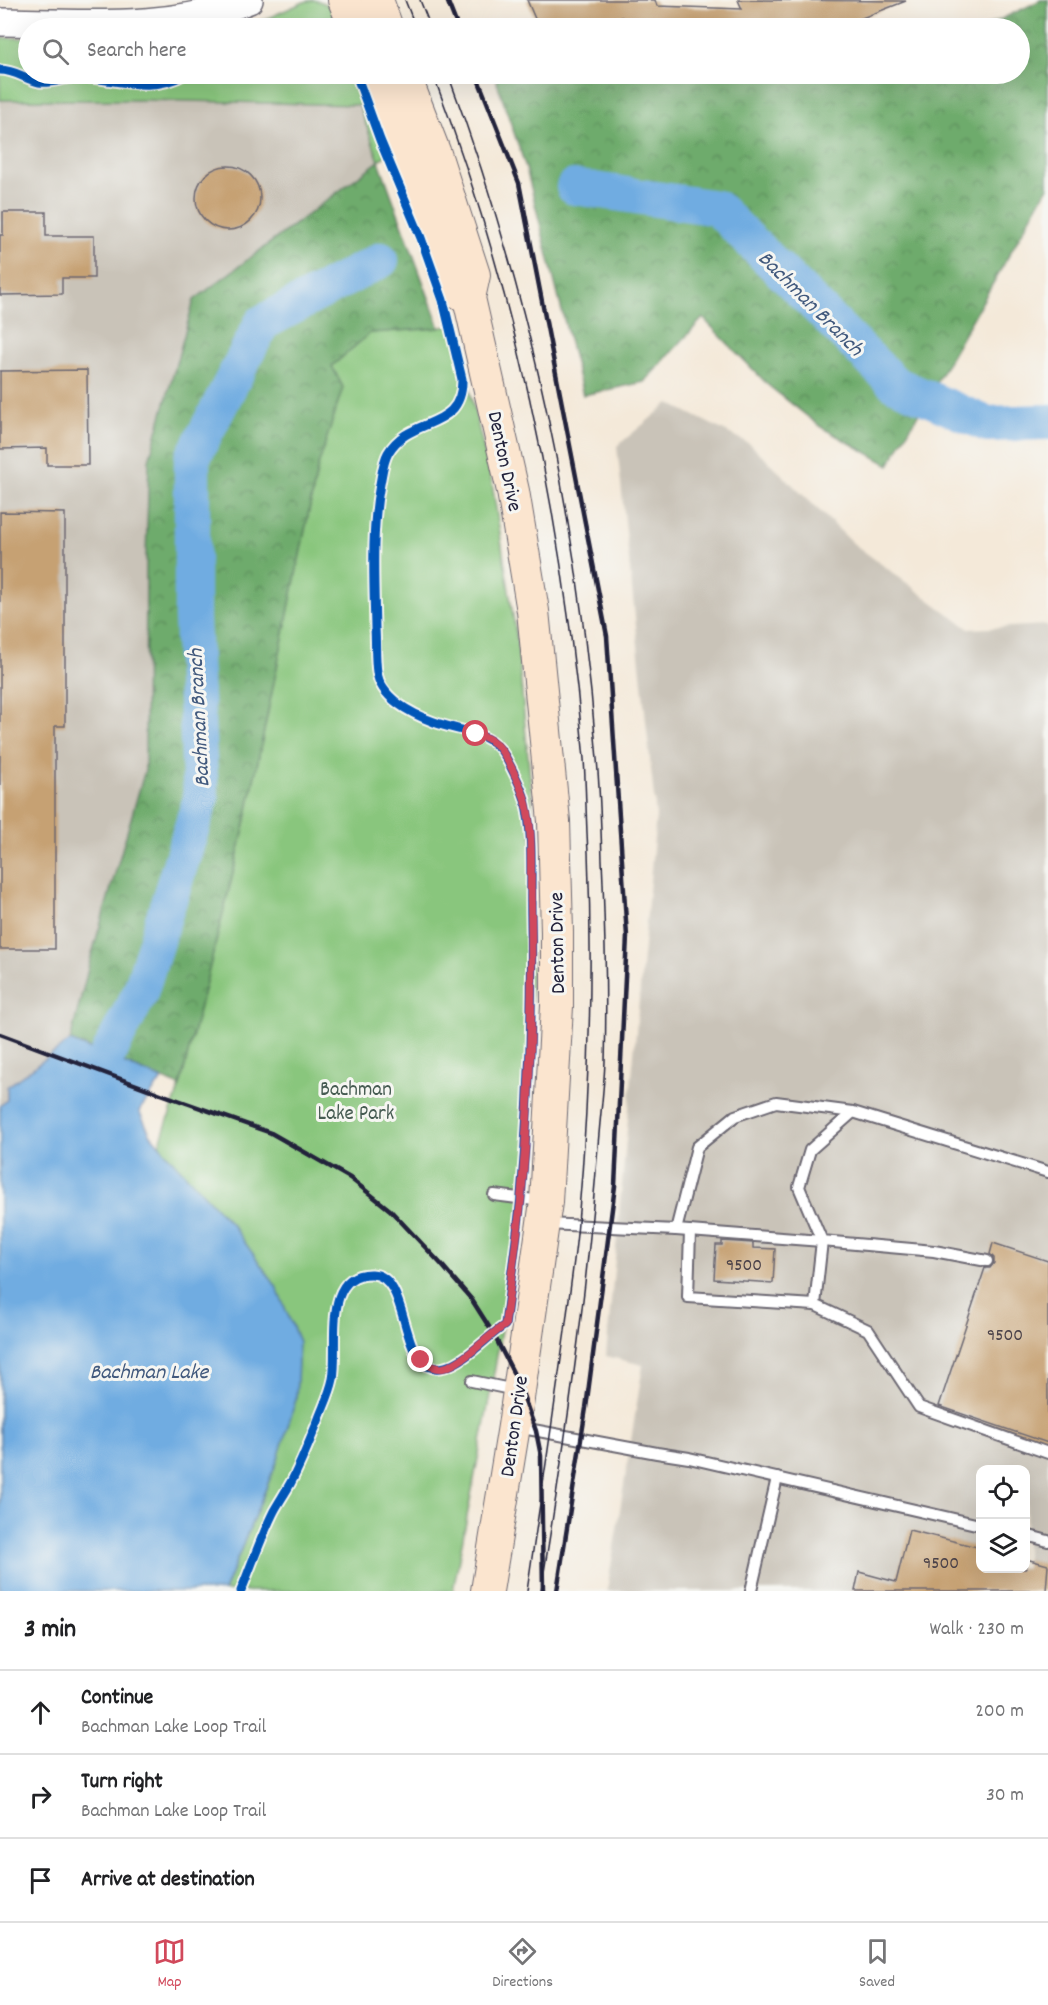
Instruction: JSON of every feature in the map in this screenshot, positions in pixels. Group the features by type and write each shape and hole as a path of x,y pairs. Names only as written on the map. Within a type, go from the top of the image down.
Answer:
{"main road":[{"path":"344,0 351,18"},
{"path":"377,0 383,18"},
{"name":"Denton Drive","path":"378,84 421,159 474,275 470,298 513,491 533,611 553,810 557,1006 544,1213 514,1426 487,1591"},
{"name":"Denton Drive","path":"406,84 421,159"}],"street":[{"path":"183,18 216,11 249,0"},
{"path":"0,22 18,22"}],"lane":[{"path":"676,1230 697,1147 735,1116 776,1102 853,1112 1048,1172"},
{"path":"815,1305 822,1241 799,1187 810,1150 853,1112"},
{"path":"494,1195 544,1213 676,1230 934,1251 987,1261"},
{"path":"690,1231 688,1297 815,1305 868,1330 919,1407 1048,1453"},
{"path":"472,1381 518,1390"},
{"path":"514,1426 689,1458 976,1524"},
{"path":"751,1591 777,1478"},
{"path":"1030,1536 1048,1541"}],"shaded area":[{"path":"0,100 145,100 360,105 379,161 194,300 146,558 145,770 91,957 70,1041 7,1087 7,1100 0,1106"},
{"path":"669,403 750,444 854,544 969,629 1048,625 1048,1591 607,1591 643,1365 606,1356 656,816 617,446"}],"green space":[{"path":"313,0 325,3 339,18 268,18"},
{"path":"1041,0 1048,0 1048,187 889,465 821,427 769,386 703,318 644,382 583,395 526,168 497,84 1030,84 1030,18 1004,18"},
{"path":"0,38 18,38 18,84 365,84 390,151 379,161 359,105 145,100 0,100"},
{"path":"379,161 440,328 370,333 332,366 343,387 318,466 244,829 180,1086 70,1041 91,957 145,770 149,460 194,300"},
{"name":"Bachman Lake Park","path":"454,326 492,483 517,641 532,799 530,1151 495,1368 453,1591 224,1591 278,1459 173,1161 159,1145 180,1086 244,829 318,466 342,387 332,366 370,333"}],"water":[{"name":"Bachman Lake","path":"70,1041 162,1079 139,1111 151,1135 233,1226 276,1286 299,1342 296,1399 278,1459 224,1591 0,1591 0,1106 7,1100 7,1087"}],"building":[{"path":"527,0 655,0 657,6 742,9 738,0 906,1 862,18 535,18"},
{"path":"222,166 234,166 251,175 258,186 260,198 258,210 251,221 234,230 222,230 210,225 201,216 196,204 196,192 201,180 210,171"},
{"path":"3,212 46,212 46,236 94,236 94,278 62,278 62,294 0,295 0,235 3,235"},
{"path":"87,370 88,465 47,465 47,448 0,449 0,371"},
{"path":"0,512 65,513 65,726 55,726 55,949 0,949"},
{"path":"722,1241 753,1243 753,1248 775,1249 773,1283 714,1279 716,1245 722,1245"},
{"path":"993,1243 1048,1261 1048,1443 939,1406 985,1268 990,1268 994,1263 994,1258 990,1254"},
{"path":"909,1530 976,1547 976,1573 1030,1573 1030,1560 1048,1565 1046,1591 855,1591 859,1572 896,1582"}],"waterway":[{"name":"Bachman Branch","path":"574,187 717,208 895,384 987,424 1048,422"},
{"name":"Bachman Branch","path":"84,1101 140,993 201,798 192,618 192,459 262,323 381,260"}],"tram line":[{"path":"405,0 412,18"},
{"path":"420,0 427,18"},
{"path":"437,84 489,240 532,411 564,584 584,759 590,991 582,1177 565,1331 527,1591"},
{"path":"451,84 503,241 546,411 564,498 578,584 599,784 605,960 604,1082 581,1313 567,1424 541,1591"}],"railway":[{"path":"447,0 454,18"},
{"path":"480,84 519,183 607,636 627,936 615,1186 586,1408 557,1591"},
{"path":"0,1034 271,1133 350,1178 390,1210 472,1300 493,1333 519,1384 536,1431 541,1456 543,1591"}],"cycle path":[{"path":"0,70 18,74"},
{"path":"133,84 146,84"},
{"path":"241,1591 274,1511 298,1469 330,1390 333,1379 336,1314 339,1298 345,1285 356,1277 372,1274 386,1280 395,1293 414,1349 422,1362 436,1368 462,1359 505,1325 524,1162 530,1058 531,988 531,843 525,800 499,747 483,736 434,722 407,710 384,690 377,672 374,538 377,502 385,460 398,441 409,433 445,416 454,408 460,396 462,379 443,300 360,84"}],"route":[{"path":"421,1360 431,1367 442,1368 454,1363 505,1325 521,1199 529,1084 532,963 527,810 524,796 498,745 476,734"}]}
